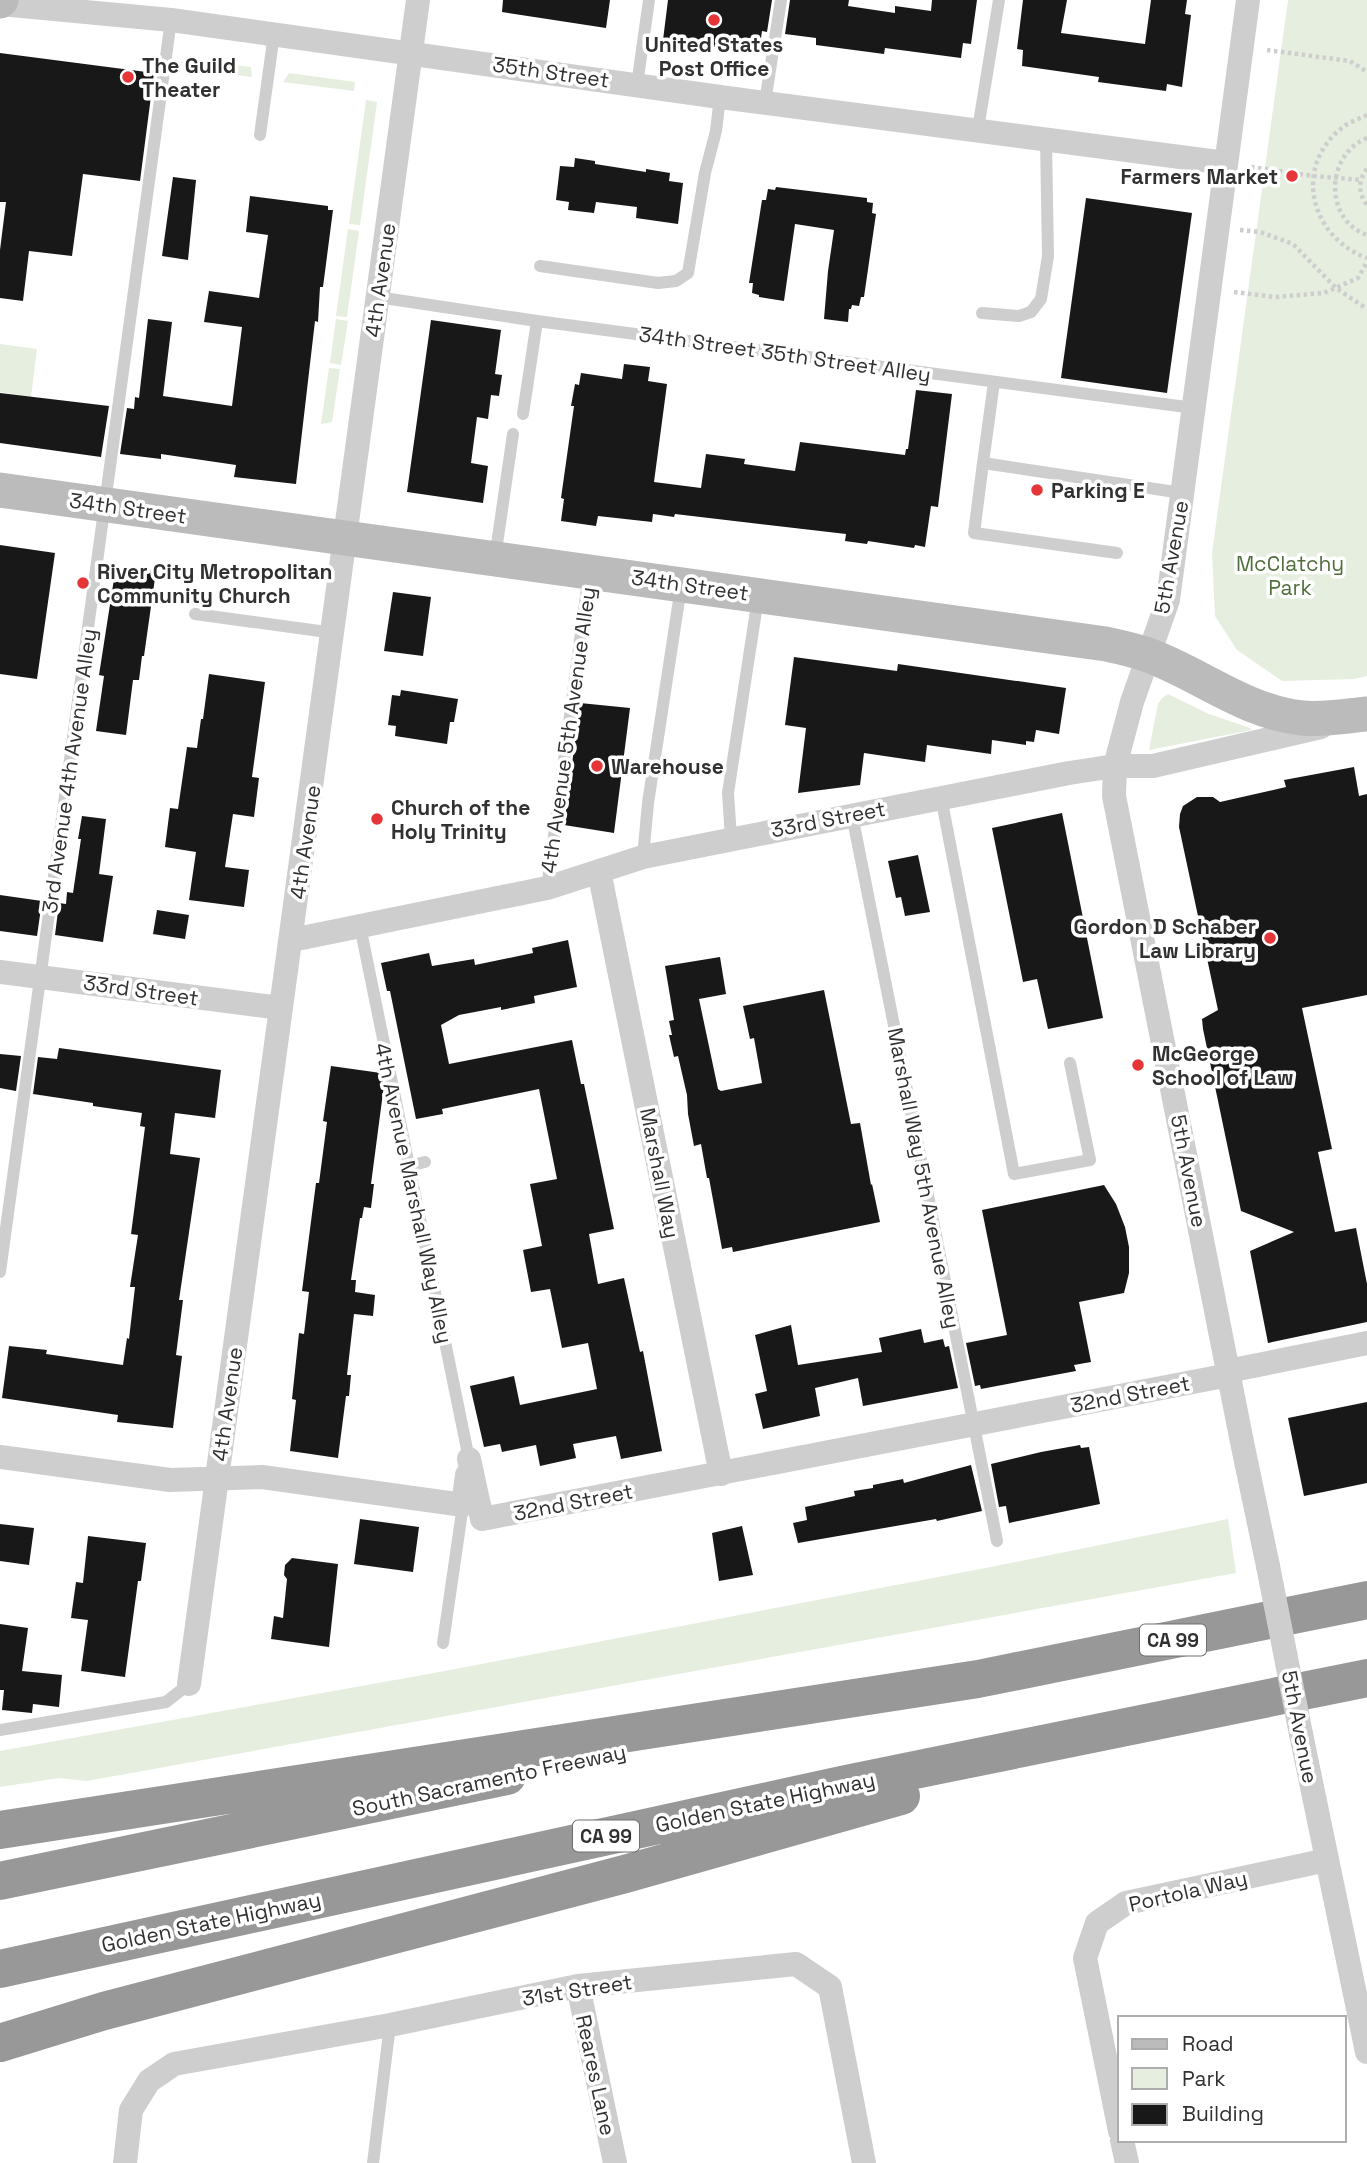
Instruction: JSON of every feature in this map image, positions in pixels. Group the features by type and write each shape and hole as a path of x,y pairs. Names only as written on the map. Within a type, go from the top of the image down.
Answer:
{"highway":[{"name":"CA 99","path":"978,1679 1367,1600"},
{"name":"Golden State Highway","path":"0,1969 846,1783 1367,1678"},
{"path":"0,1830 978,1679"},
{"name":"South Sacramento Freeway","path":"0,1881 978,1679"},
{"path":"0,2043 104,2011 625,1874 1186,1716"}],"street":[{"name":"4th Avenue","path":"190,1684 418,0"},
{"name":"5th Avenue","path":"1248,0 1168,600 1132,702 1115,766 1114,796 1367,2052"},
{"name":"35th Street","path":"0,2 171,20 720,97 1226,163"},
{"name":"34th Street","path":"0,490 1106,644 1148,655 1223,692 1281,714 1326,719 1367,715"},
{"name":"33rd Street","path":"292,940 547,888 643,857 731,838 1115,766 1153,766 1367,715"},
{"name":"Marshall Way","path":"599,871 721,1474"},
{"name":"33rd Street","path":"0,972 281,1008"},
{"name":"32nd Street","path":"469,1459 482,1520 973,1425 1367,1343"},
{"path":"0,1457 170,1480 262,1477 463,1505 469,1459"},
{"name":"Portola Way","path":"1118,2121 1085,1958 1097,1923 1126,1903 1327,1860"},
{"name":"31st Street","path":"125,2163 131,2110 149,2081 174,2064 390,2025 578,1986 796,1964 830,1987 864,2163"},
{"name":"Reares Lane","path":"578,1986 615,2163"},
{"path":"1122,2142 1127,2163"}],"lane":[{"path":"637,85 649,0"},
{"path":"765,102 781,0"},
{"path":"978,129 999,0"},
{"name":"3rd Avenue 4th Avenue Alley","path":"0,1272 171,20"},
{"path":"260,135 274,34"},
{"path":"540,266 658,284 676,281 688,273 705,173 716,131 720,97"},
{"path":"982,313 1019,316 1031,312 1041,299 1048,256 1046,139"},
{"name":"34th Street 35th Street Alley","path":"377,297 537,321 1194,408"},
{"path":"523,414 537,321"},
{"path":"994,382 974,533 1117,553"},
{"path":"495,558 513,434"},
{"path":"983,463 1182,493"},
{"name":"4th Avenue 5th Avenue Alley","path":"547,888 589,571"},
{"path":"643,857 648,803 682,584"},
{"path":"731,838 728,793 758,594"},
{"path":"195,614 334,633"},
{"path":"941,797 1014,1174 1090,1160 1070,1063"},
{"name":"Marshall Way 5th Avenue Alley","path":"852,815 997,1541"},
{"name":"4th Avenue Marshall Way Alley","path":"360,926 469,1459"},
{"path":"408,1166 425,1161"},
{"path":"443,1643 463,1505"},
{"path":"0,1730 166,1702 190,1684"},
{"path":"373,2163 390,2025"}],"path":[{"path":"1242,47 1350,61 1367,72"},
{"path":"1210,289 1275,297 1324,293 1358,278 1367,260 1335,239 1320,219 1313,194 1315,169 1325,145 1343,127 1367,115"},
{"path":"1367,138 1348,151 1335,178 1335,195 1340,210 1348,223 1367,235"},
{"path":"1226,163 1361,180"},
{"path":"1367,169 1360,189 1367,205"},
{"path":"1218,227 1260,232 1293,244 1336,288 1367,309"}],"green space":[{"name":"McClatchy Park","path":"1288,0 1367,0 1367,676 1354,679 1282,681 1237,650 1215,616 1212,553"},
{"path":"185,59 251,67 252,77 180,68"},
{"path":"289,73 355,82 354,91 283,82"},
{"path":"366,100 377,102 360,225 349,224"},
{"path":"348,229 359,231 347,317 336,316"},
{"path":"336,319 348,321 341,365 330,363"},
{"path":"0,344 37,349 31,397 0,392"},
{"path":"329,368 340,369 332,422 321,424"},
{"path":"1168,694 1209,714 1252,730 1149,750 1158,704"},
{"path":"1228,1519 1236,1573 87,1781 59,1778 0,1787 0,1751 445,1671"}],"building":[{"path":"503,0 610,0 606,28 502,12"},
{"name":"United States Post Office","path":"668,0 772,0 767,32 762,31 759,53 663,40"},
{"path":"790,0 849,0 848,6 895,13 895,6 931,11 932,0 977,0 971,44 963,43 961,58 885,48 884,54 816,45 816,38 785,34"},
{"path":"1023,0 1067,0 1061,33 1145,44 1151,0 1187,0 1185,14 1191,15 1182,87 1167,84 1166,91 1098,82 1099,77 1022,66 1023,50 1017,49"},
{"path":"0,53 154,73 140,181 83,174 72,256 29,251 23,301 0,298 0,250 6,202 0,202"},
{"path":"575,158 595,161 595,164 670,173 669,181 683,183 678,224 636,218 637,207 596,202 594,213 568,210 569,202 556,200 560,166 574,167"},
{"path":"173,177 196,180 188,260 162,256"},
{"path":"776,187 867,198 867,202 873,203 872,213 876,214 864,297 861,297 859,306 852,305 849,309 848,322 824,319 834,230 795,224 784,301 759,297 752,293 753,283 749,283 762,200 766,200 768,189 775,190"},
{"path":"250,196 328,206 328,210 333,210 323,287 320,287 318,322 315,321 296,484 234,477 236,465 161,454 161,459 120,454 127,408 134,409 135,397 139,398 148,319 172,322 163,396 232,406 242,327 204,322 209,291 259,298 268,235 246,232"},
{"path":"1086,198 1192,213 1167,393 1061,378"},
{"path":"431,320 501,330 495,374 502,375 499,396 491,395 488,419 477,417 471,463 488,466 483,503 407,492"},
{"path":"624,364 650,367 648,381 667,384 654,482 701,488 706,454 745,459 744,464 795,471 800,442 905,455 916,390 952,394 938,507 931,506 925,547 915,545 914,548 868,541 867,544 845,541 846,534 675,514 674,517 653,514 652,522 598,516 596,526 561,521 564,499 561,498 575,384 579,385 581,373 622,379"},
{"path":"0,393 109,406 101,457 0,443"},
{"path":"0,545 55,553 37,679 0,674"},
{"path":"116,566 156,571 144,656 139,680 133,680 126,735 96,731 104,676 99,675"},
{"path":"393,592 431,597 423,656 384,651"},
{"path":"794,657 897,671 898,664 1066,688 1059,734 1036,730 1034,742 1026,741 1026,745 992,740 991,754 927,745 925,762 864,753 860,785 798,793 806,728 785,725"},
{"path":"209,674 265,682 252,777 259,778 254,817 233,814 225,867 249,870 244,907 189,900 196,852 165,847 170,808 178,809 187,747 197,748"},
{"path":"401,690 458,699 454,722 450,722 447,744 395,736 396,726 388,725 392,695 400,696"},
{"name":"Warehouse","path":"580,703 630,708 614,833 564,825"},
{"path":"1354,767 1359,796 1367,794 1367,995 1302,1008 1332,1149 1318,1152 1335,1232 1356,1228 1367,1284 1367,1322 1268,1343 1250,1251 1294,1232 1241,1211 1203,1029 1202,1019 1218,1010 1179,827 1180,814 1183,806 1197,797 1213,797 1220,802 1286,787 1284,780"},
{"path":"1062,813 1103,1018 1048,1029 1037,979 1023,982 992,828"},
{"path":"82,816 106,819 99,874 113,876 103,942 55,935 59,903 66,904 67,892 73,893"},
{"path":"918,855 930,912 905,916 901,897 896,898 888,861"},
{"path":"0,895 42,901 37,936 0,931"},
{"path":"157,910 189,915 185,939 153,934"},
{"path":"568,940 577,987 534,996 535,1003 459,1015 441,1025 449,1064 572,1040 581,1084 584,1084 614,1229 589,1234 598,1284 624,1278 640,1352 643,1351 662,1451 621,1459 616,1436 573,1444 576,1458 540,1466 536,1445 502,1452 500,1444 484,1447 470,1386 514,1376 520,1405 597,1389 588,1343 562,1348 550,1289 531,1292 523,1250 542,1246 530,1184 557,1179 539,1089 442,1109 443,1114 416,1119 390,991 387,991 381,963 429,953 432,966 474,959 475,965 533,953 532,948"},
{"path":"720,957 726,994 699,999 718,1089 721,1091 762,1083 754,1038 750,1039 743,1006 824,990 851,1124 860,1123 880,1222 733,1252 732,1247 722,1249 701,1144 694,1146 687,1095 678,1056 674,1057 669,1035 672,1035 669,1021 674,1020 665,966"},
{"path":"59,1048 221,1070 215,1118 175,1113 170,1154 200,1158 179,1300 183,1300 176,1355 182,1356 173,1428 117,1422 118,1415 2,1398 9,1346 47,1350 46,1354 123,1365 127,1338 129,1339 135,1287 130,1287 138,1235 131,1234 145,1127 140,1126 142,1113 33,1094 38,1057 57,1059"},
{"path":"0,1054 21,1056 16,1091 0,1088"},
{"path":"331,1066 381,1073 384,1085 371,1184 374,1184 371,1208 364,1207 360,1218 351,1280 356,1280 355,1292 375,1295 373,1316 354,1314 347,1375 351,1375 349,1396 346,1396 338,1458 290,1451 296,1400 292,1399 299,1333 304,1334 309,1292 302,1291 327,1122 323,1121"},
{"path":"1104,1185 1116,1204 1125,1227 1129,1247 1129,1273 1124,1293 1079,1302 1091,1362 1074,1365 1076,1371 981,1389 980,1385 975,1386 966,1343 1007,1335 982,1210"},
{"path":"791,1325 798,1365 882,1352 879,1338 921,1329 924,1343 943,1339 945,1347 949,1346 958,1388 863,1406 858,1378 815,1388 820,1416 763,1429 755,1394 767,1391 755,1335"},
{"path":"1367,1402 1367,1483 1304,1496 1288,1418"},
{"path":"1080,1445 1081,1448 1089,1447 1100,1504 1009,1523 1006,1506 999,1507 991,1464"},
{"path":"971,1465 982,1511 937,1521 936,1519 798,1543 793,1523 807,1520 805,1507 855,1496 854,1491 873,1488 873,1485 903,1479 904,1483"},
{"path":"360,1519 419,1527 413,1572 354,1564"},
{"path":"0,1524 34,1528 29,1565 0,1561"},
{"path":"742,1526 753,1575 719,1581 712,1533"},
{"path":"88,1536 146,1543 125,1677 81,1671 88,1620 71,1618 76,1582 83,1583"},
{"path":"292,1558 338,1564 329,1647 271,1639 274,1616 283,1618 287,1579 284,1575 285,1565"},
{"path":"0,1624 28,1628 22,1671 62,1675 59,1707 33,1704 32,1713 2,1710 4,1690 0,1690"}],"place":[{"name":"United States Post Office","path":"714,20"},
{"name":"The Guild Theater","path":"128,77"},
{"name":"Farmers Market","path":"1292,176"},
{"name":"Parking E","path":"1037,490"},
{"name":"River City Metropolitan Community Church","path":"83,583"},
{"name":"Warehouse","path":"597,766"},
{"name":"Church of the Holy Trinity","path":"377,819"},
{"name":"Gordon D Schaber Law Library","path":"1270,938"},
{"name":"McGeorge School of Law","path":"1138,1065"}]}
